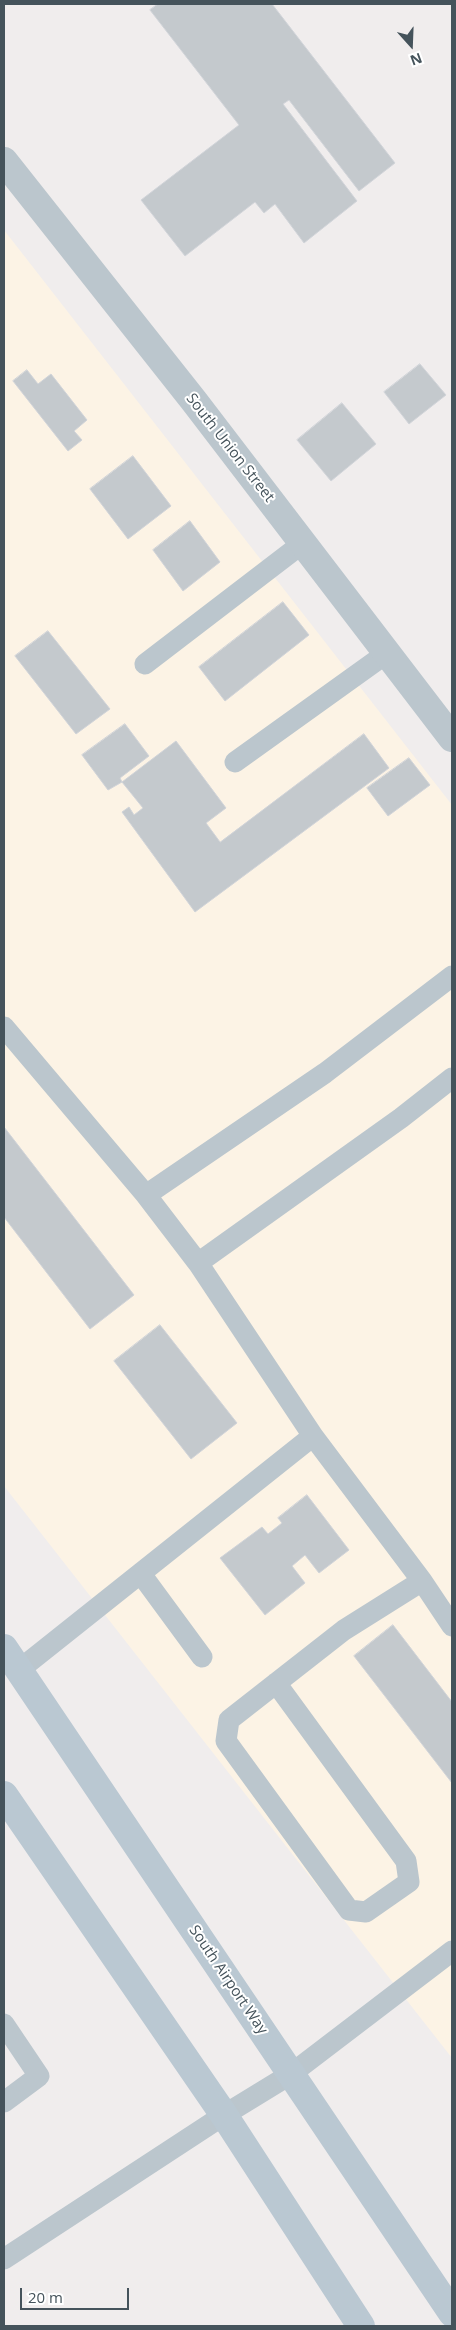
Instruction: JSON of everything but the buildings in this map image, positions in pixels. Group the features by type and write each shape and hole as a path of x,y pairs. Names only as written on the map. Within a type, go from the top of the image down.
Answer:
{"main road":[{"name":"South Airport Way","path":"4,1648 452,2313"},
{"path":"4,1796 224,2115 361,2326"}],"street":[{"name":"South Union Street","path":"4,161 194,401 452,738"}],"lane":[{"path":"145,664 303,543"},
{"path":"235,762 387,653"},
{"path":"146,1195 325,1073 452,976"},
{"path":"4,1027 146,1195 198,1263 313,1436 422,1580 452,1626"},
{"path":"198,1263 400,1118 452,1078"},
{"path":"19,1670 313,1436"},
{"path":"141,1574 202,1657"},
{"path":"276,1683 406,1862 409,1882 366,1912 349,1910 226,1741 229,1720 276,1683 344,1630 422,1580"},
{"path":"4,2260 224,2115 292,2074 452,1950"},
{"path":"4,2024 39,2076 4,2102"}],"shaded area":[{"path":"4,230 452,805 452,2058 4,1486"}]}
